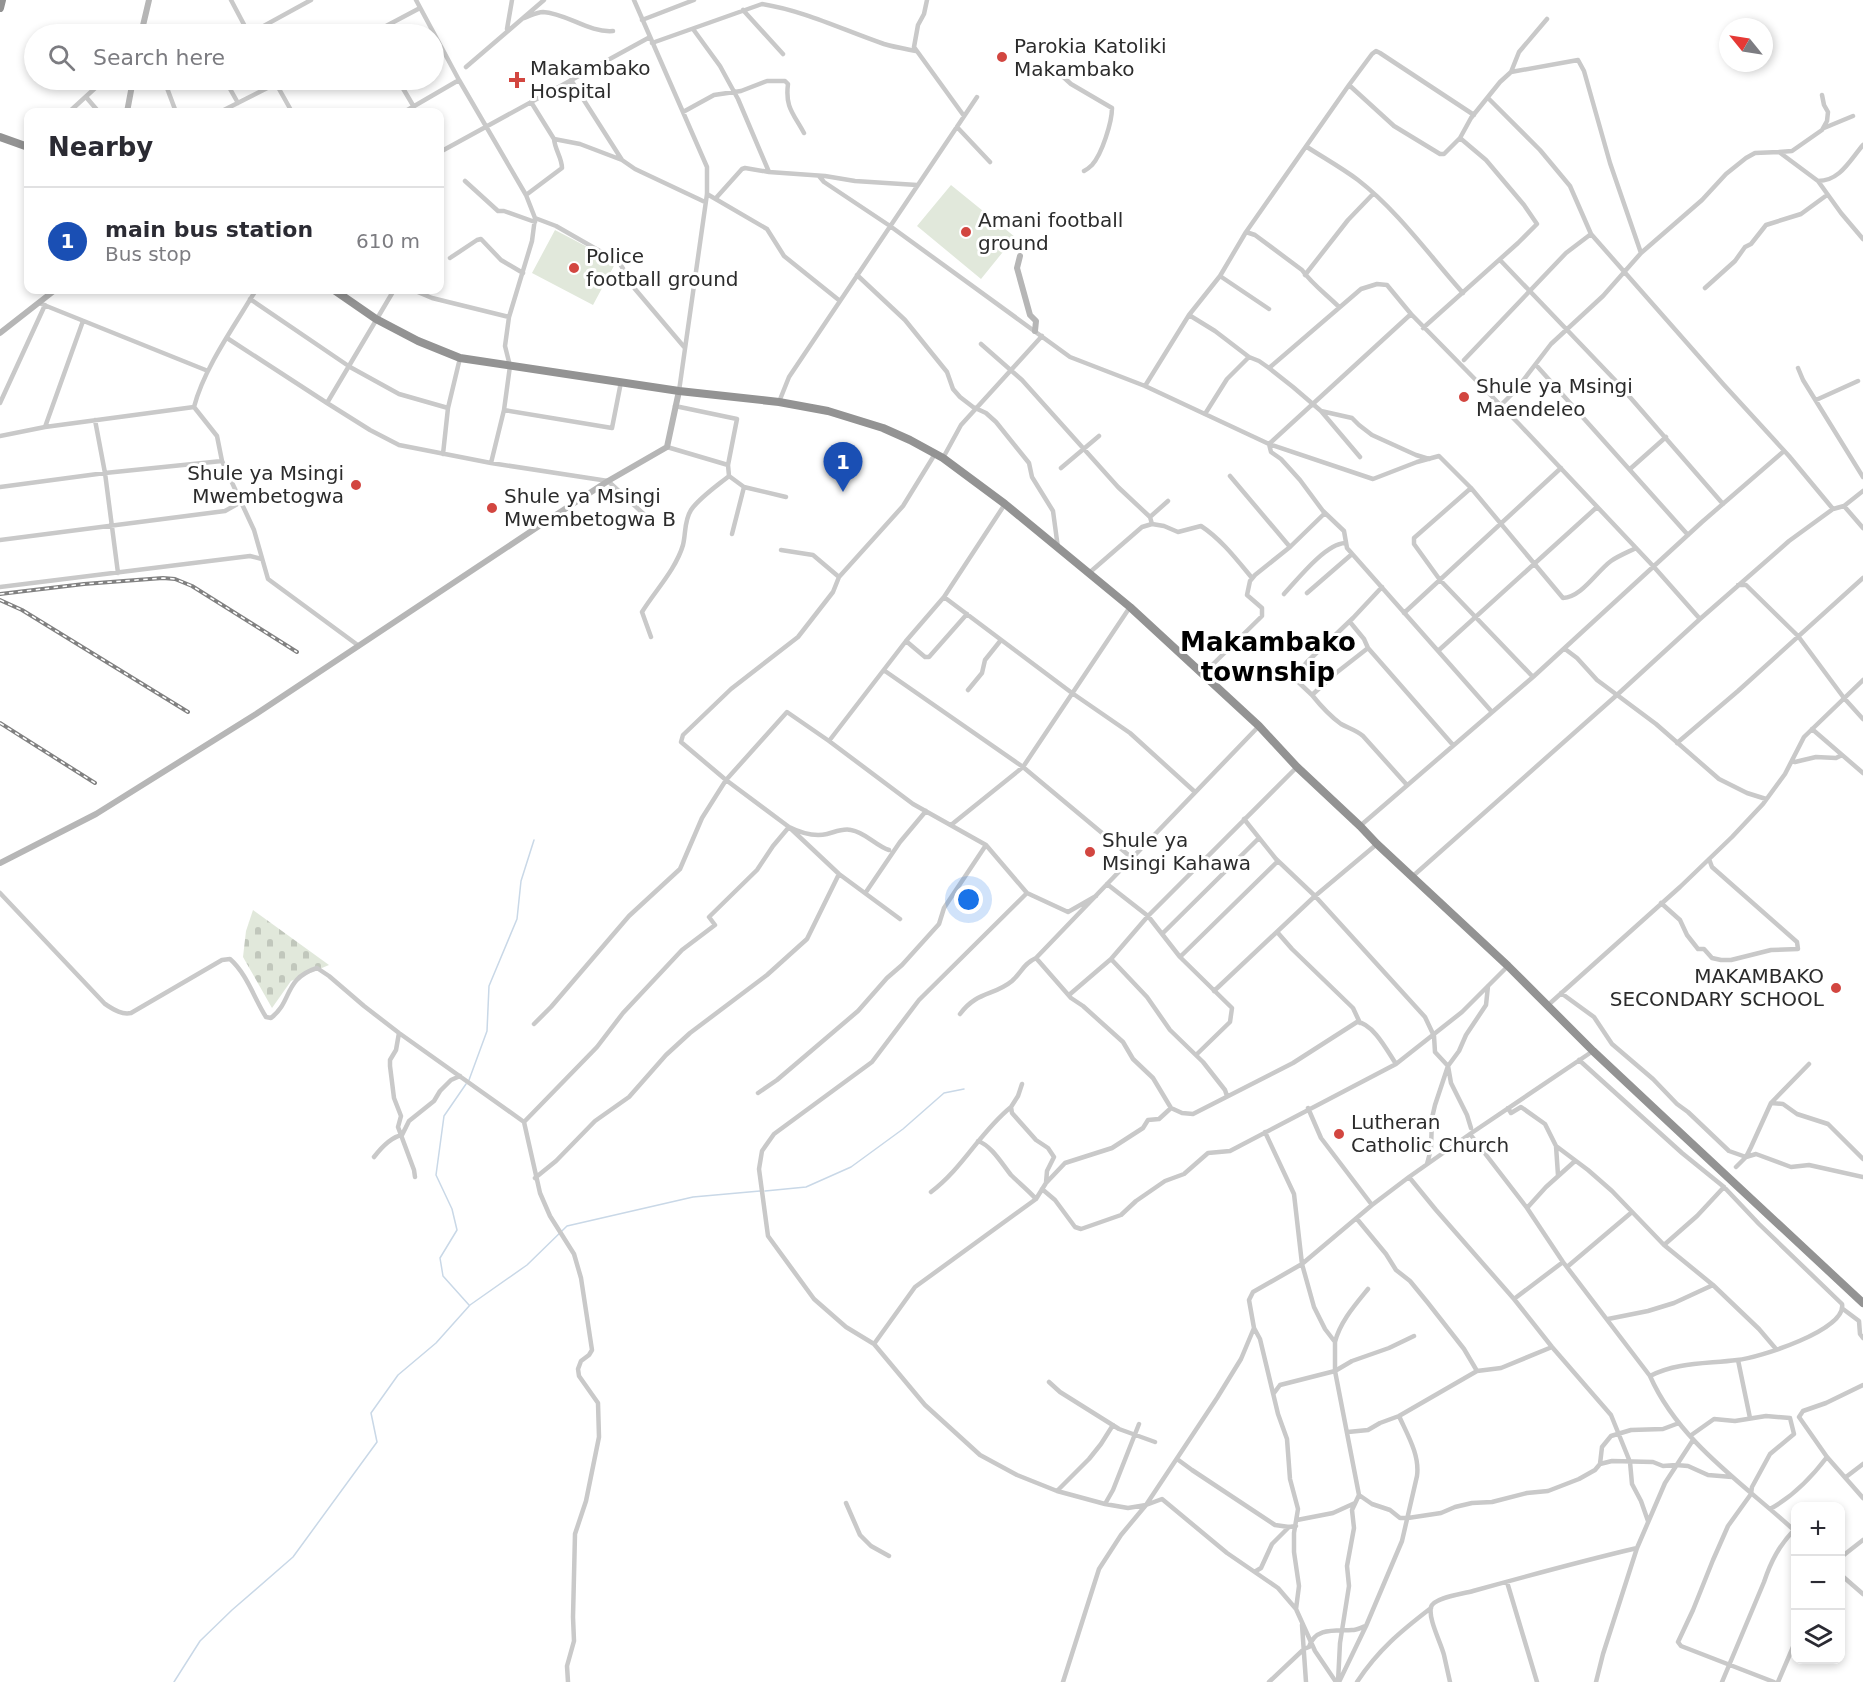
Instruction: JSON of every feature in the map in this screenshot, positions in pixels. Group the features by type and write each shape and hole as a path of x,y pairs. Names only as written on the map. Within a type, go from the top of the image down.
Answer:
{"highway":[{"path":"0,8 2,0"},
{"path":"3,138 24,146"},
{"path":"340,294 376,319 418,341 460,358 679,391 779,402 828,411 883,428 939,456 1005,504 1130,607 1259,726 1297,767 1508,966 1593,1051 1863,1303"}],"street":[{"path":"143,24 149,0"},
{"path":"231,0 244,24"},
{"path":"267,24 310,0"},
{"path":"416,0 429,24"},
{"path":"506,32 510,22 512,0"},
{"path":"466,67 544,0"},
{"path":"634,0 707,167 707,194 679,391 667,447"},
{"path":"642,20 694,0"},
{"path":"780,7 785,0"},
{"path":"927,0 914,47 964,116"},
{"path":"652,43 762,4 780,7 885,44 916,51"},
{"path":"391,24 420,8"},
{"path":"743,10 783,54"},
{"path":"522,18 542,12 594,29 613,31"},
{"path":"1349,85 1394,126 1440,154 1448,152 1500,82 1512,72 1520,51 1546,19"},
{"path":"693,29 720,66 738,99 769,172"},
{"path":"444,150 650,36"},
{"path":"1145,386 1189,315 1220,276 1246,232 1349,85 1376,51 1474,115"},
{"path":"444,52 526,195 535,220 523,273 509,317 505,346 510,366 504,410 491,463"},
{"path":"1512,72 1578,60 1581,64 1610,163 1641,253"},
{"path":"1060,74 1071,84 1112,108 1112,115 1101,149 1092,165 1084,171"},
{"path":"444,89 459,80"},
{"path":"571,80 622,160"},
{"path":"683,112 714,95 733,92 767,81 787,82 788,105 804,133"},
{"path":"74,108 93,90"},
{"path":"128,108 131,90"},
{"path":"169,90 175,108"},
{"path":"231,90 238,103"},
{"path":"228,108 260,90"},
{"path":"280,90 290,108"},
{"path":"404,90 414,107 442,90"},
{"path":"1821,130 1827,121 1828,112 1822,95"},
{"path":"86,97 95,108"},
{"path":"779,402 789,377 977,97"},
{"path":"1488,98 1540,150 1570,186 1591,234 1833,509"},
{"path":"526,195 562,168 554,139 531,102"},
{"path":"1501,405 1515,391 1551,344 1603,296 1641,253 1702,200 1726,174 1755,153 1792,151 1828,125 1853,116"},
{"path":"957,127 990,162"},
{"path":"1423,328 1537,224 1486,160 1460,138"},
{"path":"554,139 579,144 622,160 635,169 705,202"},
{"path":"1818,181 1825,181 1836,176 1863,145"},
{"path":"1307,147 1357,180 1373,194 1462,293"},
{"path":"1779,152 1818,181 1863,239"},
{"path":"717,198 745,168 855,181 917,185"},
{"path":"819,176 824,182 890,226 1070,357 1145,386 1269,444 1373,479 1439,456 1471,488 1560,596 1565,598 1581,589 1612,560 1636,548"},
{"path":"465,182 498,211 556,226 619,262 635,289 685,348"},
{"path":"707,194 767,229 784,256 840,301"},
{"path":"1305,275 1348,220 1373,194"},
{"path":"1704,288 1735,261 1766,225 1801,214 1827,195"},
{"path":"1246,232 1255,235 1302,270 1339,307"},
{"path":"1464,360 1566,253 1591,234"},
{"path":"450,258 482,239 501,260 523,273"},
{"path":"1020,256 1017,268 1030,315 1036,321 1035,331"},
{"path":"1500,260 1666,437 1723,504"},
{"path":"857,275 905,320 947,372 953,389 966,402 986,413 996,422 1029,463 1032,477 1053,511 1058,548"},
{"path":"1220,276 1269,309"},
{"path":"1269,368 1361,289 1377,284 1387,285 1423,328 1561,468 1654,567 1700,620"},
{"path":"0,333 42,304 51,294"},
{"path":"194,407 208,371 253,294"},
{"path":"327,403 392,294"},
{"path":"422,294 509,317"},
{"path":"250,299 350,367 399,394 448,408"},
{"path":"42,304 208,371"},
{"path":"0,403 42,304"},
{"path":"1269,444 1411,314"},
{"path":"1189,315 1215,331 1249,357 1269,368 1321,411 1360,457"},
{"path":"45,427 83,321"},
{"path":"900,919 839,874 789,827 682,744 681,738 730,689 798,637 833,592 839,578 903,506 961,425 1042,336"},
{"path":"227,338 370,430 399,445 491,463 609,481 648,518"},
{"path":"981,344 1022,381 1118,487 1150,517 1152,524"},
{"path":"1205,414 1227,379 1249,357"},
{"path":"443,454 448,408 460,358"},
{"path":"1536,365 1688,535"},
{"path":"1798,368 1803,380 1863,477"},
{"path":"1816,400 1858,381"},
{"path":"504,410 612,428 621,382"},
{"path":"675,406 737,419 728,465 729,476 744,487 786,497"},
{"path":"0,436 45,427 194,407"},
{"path":"194,407 217,435 222,461 254,530 268,579 359,646"},
{"path":"1321,411 1352,418 1372,435 1430,459"},
{"path":"95,420 105,473 118,573"},
{"path":"1061,468 1099,436"},
{"path":"1630,470 1666,437"},
{"path":"1269,444 1271,452 1300,480 1325,513 1344,531 1347,548 1492,712"},
{"path":"0,862 96,814 256,714 532,530 667,447 728,465"},
{"path":"1360,826 1565,649 1688,535 1784,451"},
{"path":"0,487 222,461"},
{"path":"1404,613 1561,468"},
{"path":"651,637 642,612 670,573 683,544 687,529 685,523 692,509 729,476"},
{"path":"1230,476 1290,547"},
{"path":"732,534 744,487"},
{"path":"1471,488 1413,538 1414,544 1440,580 1533,677"},
{"path":"1413,876 1789,541 1833,509 1844,506 1863,491"},
{"path":"1150,517 1168,501"},
{"path":"0,540 225,511 241,502"},
{"path":"829,741 944,597 1005,504"},
{"path":"1844,506 1863,528"},
{"path":"1438,651 1597,507"},
{"path":"1203,674 1262,616 1262,608 1247,595 1252,578 1290,547 1325,513"},
{"path":"1089,573 1142,527 1152,524 1179,532 1201,526 1234,557 1252,578"},
{"path":"1284,594 1335,545 1345,543"},
{"path":"781,550 813,555 839,578"},
{"path":"1307,593 1352,554"},
{"path":"0,587 250,556 262,560"},
{"path":"1677,743 1863,578"},
{"path":"1738,585 1746,585 1798,636 1844,698 1863,719"},
{"path":"1382,587 1293,678 1331,716 1363,736 1407,785"},
{"path":"944,597 1072,693 1130,733 1195,792"},
{"path":"951,825 1023,767 1130,607"},
{"path":"906,642 925,657 929,657 968,614"},
{"path":"1350,622 1364,639 1368,648 1453,745"},
{"path":"968,690 982,674 986,660 1001,640"},
{"path":"1312,695 1368,648"},
{"path":"1565,649 1577,658 1597,680 1618,694 1719,779 1747,793 1766,799"},
{"path":"885,671 1023,767 1132,858"},
{"path":"1547,1006 1732,837 1785,774 1804,737 1863,680"},
{"path":"534,1024 629,916 680,869 702,818 726,780 787,712 913,804 986,844 1027,892 1068,912 1096,896"},
{"path":"960,1014 977,998 1005,986 1027,963 1036,958 1259,726"},
{"path":"1812,729 1863,773"},
{"path":"1791,761 1816,757 1836,758 1842,755"},
{"path":"1070,995 1111,959 1148,916 1297,767"},
{"path":"866,892 900,842 926,811"},
{"path":"1244,819 1278,861 1315,896 1425,1017 1434,1036 1435,1052 1448,1066 1450,1083 1472,1128"},
{"path":"789,827 818,835 854,830 875,841 885,850 889,850"},
{"path":"524,1122 597,1047 623,1013 682,950 715,925 709,917 757,870 789,827"},
{"path":"1162,934 1259,838"},
{"path":"758,1093 777,1080 858,1011 886,978 902,965 939,924 944,908 986,844"},
{"path":"1214,991 1315,896 1377,844"},
{"path":"1661,903 1680,920 1686,935 1698,950 1704,949 1712,958 1731,960 1771,950 1798,949 1797,942 1712,867 1709,859"},
{"path":"1180,957 1278,861"},
{"path":"535,1178 556,1161 595,1121 629,1097 666,1054 767,975 807,939 839,874"},
{"path":"1107,884 1148,916 1180,957 1232,1008 1230,1022 1196,1055"},
{"path":"1027,892 919,1000 872,1062 780,1128 762,1150 759,1169 768,1236 814,1299 846,1326 874,1344 926,1405 980,1455 1017,1475 1057,1491 1105,1504 1128,1508 1162,1499 1227,1553 1278,1588 1296,1609 1311,1642 1337,1682"},
{"path":"0,893 105,1004 120,1013 125,1015 131,1013 222,960 230,960 243,976 266,1017 271,1018 277,1014 300,975 317,968 399,1033 524,1122 535,1178 550,1216 574,1254 581,1278 592,1350 581,1361 578,1370 579,1376 598,1402 599,1437 590,1486 575,1534 574,1641 567,1666 568,1682"},
{"path":"1278,933 1353,1008 1359,1023"},
{"path":"1036,958 1070,995 1123,1042 1133,1059 1153,1078 1171,1108 1182,1113 1194,1114 1293,1063 1357,1022 1363,1023 1376,1035 1396,1064"},
{"path":"1111,959 1148,997 1170,1030 1213,1074 1227,1096"},
{"path":"1042,1189 1055,1200 1075,1227 1081,1228 1121,1215 1136,1201 1166,1181 1184,1174 1208,1153 1230,1150 1396,1064 1462,1012 1508,966"},
{"path":"1426,1164 1431,1149 1432,1118 1448,1066 1486,1005 1488,986"},
{"path":"1561,993 1594,1017 1612,1044 1653,1079 1729,1151 1746,1157 1756,1154 1791,1167 1809,1165 1863,1177"},
{"path":"399,1033 390,1066 394,1098 401,1116 398,1127 415,1176"},
{"path":"1296,1609 1299,1586 1294,1552 1298,1509 1290,1479 1287,1439 1278,1414 1260,1339 1254,1328 1249,1300 1253,1292 1302,1264 1409,1176 1593,1051"},
{"path":"1579,1060 1724,1187 1842,1304 1843,1309 1861,1323 1860,1334 1863,1338"},
{"path":"1737,1167 1746,1157 1771,1103 1809,1064"},
{"path":"402,1135 409,1121 434,1101 451,1080 460,1076"},
{"path":"931,1192 946,1180 978,1141 1011,1107 1022,1084"},
{"path":"1771,1103 1783,1104 1797,1114 1828,1124 1863,1159"},
{"path":"1011,1107 1012,1113 1020,1123 1036,1140 1048,1148 1054,1157 1047,1171 1046,1183"},
{"path":"1508,1108 1511,1113 1521,1107 1545,1124 1556,1146 1558,1175"},
{"path":"874,1344 915,1287 1036,1199 1046,1183 1065,1163 1112,1148 1143,1128 1148,1120 1159,1119 1171,1108"},
{"path":"1308,1108 1321,1138 1372,1205"},
{"path":"1265,1132 1294,1194 1302,1264 1314,1307 1325,1329 1335,1342"},
{"path":"1470,1134 1527,1208 1565,1265 1650,1376 1655,1388 1691,1438 1791,1527"},
{"path":"374,1157 380,1149 398,1135 402,1135"},
{"path":"978,1141 1036,1199"},
{"path":"1556,1146 1588,1170 1664,1245 1713,1285 1759,1329 1776,1349"},
{"path":"1527,1208 1558,1175 1575,1161"},
{"path":"1409,1176 1611,1415 1630,1462 1632,1484 1648,1521"},
{"path":"1664,1245 1724,1187"},
{"path":"1514,1299 1565,1265 1632,1212"},
{"path":"1357,1219 1396,1270 1410,1281 1428,1303 1464,1349 1477,1371"},
{"path":"1806,1268 1815,1257"},
{"path":"1608,1319 1674,1303 1713,1285"},
{"path":"1337,1682 1349,1586 1347,1566 1354,1528 1352,1510 1359,1495 1335,1371 1335,1342 1337,1332 1368,1289"},
{"path":"1650,1376 1674,1367 1738,1360 1776,1349 1807,1338 1833,1322 1843,1309"},
{"path":"1063,1682 1099,1569 1121,1535 1146,1504 1241,1359 1254,1328"},
{"path":"1274,1393 1280,1385 1335,1371 1352,1361 1414,1336"},
{"path":"1348,1432 1368,1430 1400,1416 1477,1371 1501,1368 1552,1347"},
{"path":"1738,1360 1750,1418"},
{"path":"1049,1382 1060,1392 1113,1425 1134,1436 1155,1442"},
{"path":"1596,1682 1637,1548 1665,1483 1691,1438 1714,1419 1735,1421 1766,1416 1799,1417 1803,1411 1826,1403 1863,1385"},
{"path":"1337,1682 1366,1626 1402,1541 1408,1518 1419,1466 1400,1416"},
{"path":"1799,1417 1827,1456 1863,1498"},
{"path":"1790,1418 1794,1434 1770,1454 1752,1487 1751,1494 1728,1526 1693,1610 1678,1639 1682,1646 1776,1682 1791,1650"},
{"path":"1359,1495 1372,1504 1390,1510 1400,1518 1408,1518 1441,1513 1472,1503 1492,1502 1527,1493 1548,1491 1595,1470 1600,1464 1602,1447 1611,1436 1631,1430 1663,1429 1679,1423"},
{"path":"1105,1504 1113,1490 1139,1424"},
{"path":"1057,1491 1089,1459 1113,1425"},
{"path":"1770,1509 1787,1500 1811,1477 1827,1456"},
{"path":"1177,1458 1275,1525 1289,1527"},
{"path":"1600,1464 1612,1461 1653,1461 1663,1466 1688,1466 1708,1475 1732,1477"},
{"path":"1846,1477 1863,1464"},
{"path":"846,1503 860,1534 871,1546 889,1556"},
{"path":"1256,1571 1261,1568 1272,1544 1289,1527 1333,1513 1355,1503"},
{"path":"1722,1682 1769,1565 1779,1546 1791,1535"},
{"path":"1843,1556 1863,1540"},
{"path":"1357,1682 1372,1660 1400,1632 1431,1608 1434,1602 1442,1598 1458,1596 1568,1564 1637,1548"},
{"path":"1845,1578 1863,1594"},
{"path":"1507,1582 1537,1682"},
{"path":"1431,1608 1450,1682"},
{"path":"1302,1622 1306,1682"},
{"path":"1269,1682 1328,1629 1353,1630 1366,1626"}],"green space":[{"name":"Amani football ground","path":"951,185 1015,237 981,279 917,226"},
{"name":"Police football ground","path":"555,230 616,262 593,305 532,273"},
{"path":"253,910 329,965 291,981 272,1008 243,957 246,931"}],"waterway":[{"path":"469,1080 487,1031 489,986 517,919 521,881 534,840"},
{"path":"466,1084 444,1116 436,1175 452,1209 457,1230 440,1258 443,1276 469,1305"},
{"path":"765,1191 806,1187 851,1167 903,1129 944,1093 964,1089"},
{"path":"174,1682 200,1641 293,1557 377,1442 371,1413 398,1375 436,1343 470,1305 527,1265 567,1226 693,1197 760,1191"}],"railway":[{"path":"0,594 84,584 175,579 192,586 297,652"},
{"path":"0,600 22,610 188,712"},
{"path":"0,723 95,783"}],"place":[{"name":"Parokia Katoliki Makambako","path":"1002,57"},
{"name":"Makambako Hospital","path":"517,80"},
{"name":"Amani football ground","path":"966,232"},
{"name":"Police football ground","path":"574,268"},
{"name":"Shule ya Msingi Maendeleo","path":"1464,397"},
{"name":"Shule ya Msingi Mwembetogwa","path":"356,485"},
{"name":"main bus station","path":"843,492"},
{"name":"Shule ya Msingi Mwembetogwa B","path":"492,508"},
{"name":"Shule ya Msingi Kahawa","path":"1090,852"},
{"name":"MAKAMBAKO SECONDARY SCHOOL","path":"1836,988"},
{"name":"Lutheran Catholic Church","path":"1339,1134"}],"district":[{"name":"Makambako township","path":"1268,657"}]}
